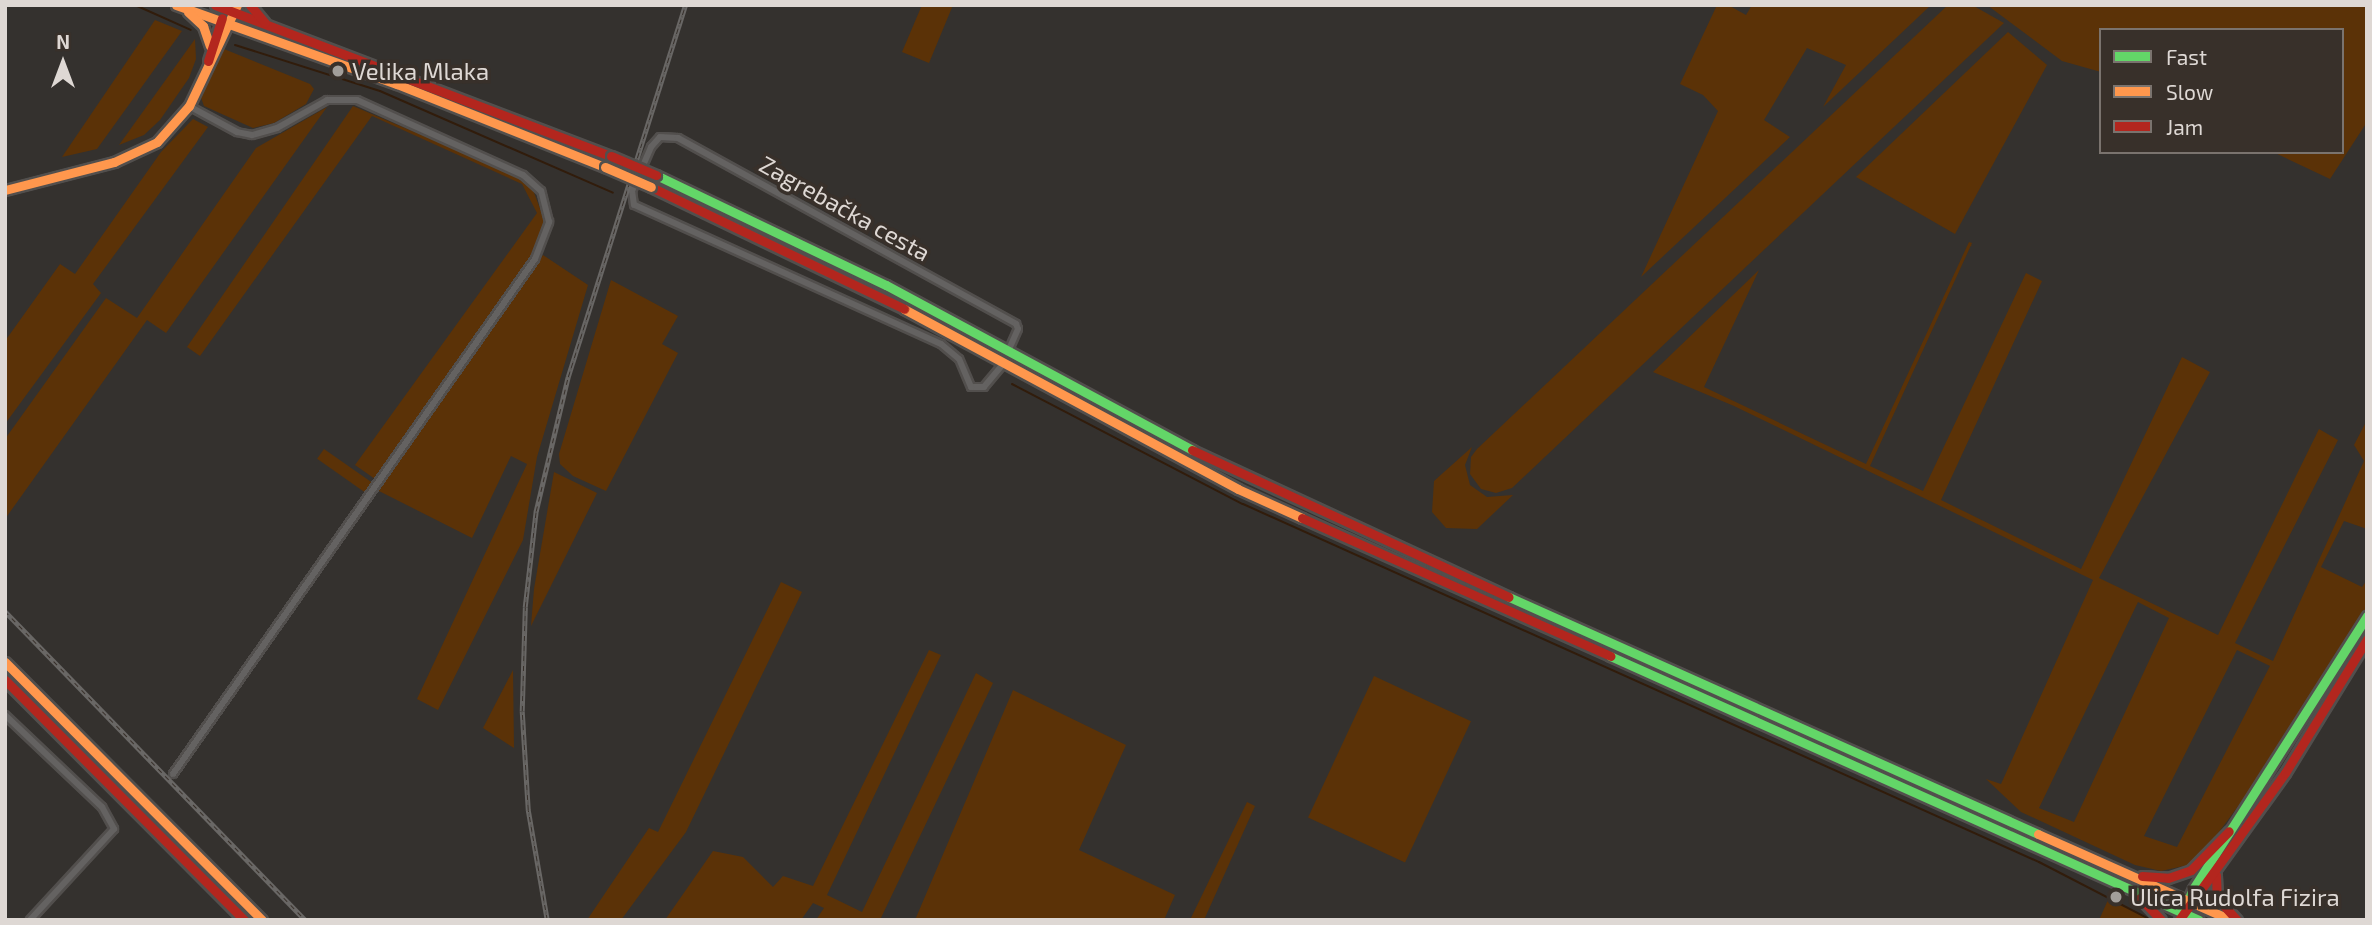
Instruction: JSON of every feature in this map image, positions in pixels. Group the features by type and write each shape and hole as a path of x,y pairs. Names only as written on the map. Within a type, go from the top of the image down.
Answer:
{"main road":[{"name":"Zagrebačka cesta","path":"215,5 231,8 656,175 844,263 1087,394 1306,506 2124,872"},
{"path":"250,5 266,24"},
{"path":"180,7 419,92 651,187 836,274 1097,414 1302,519 2119,883 2181,916 2199,920"},
{"path":"180,7 203,26 211,48"},
{"path":"5,190 129,157 167,133 189,106 231,8"},
{"path":"207,66 211,48 225,23"},
{"path":"2181,916 2367,616"},
{"path":"2190,901 2219,867 2295,757 2367,639"},
{"path":"5,662 262,920"},
{"path":"5,680 244,920"},
{"path":"2124,872 2160,878 2181,875 2198,865 2236,826"},
{"path":"2219,867 2217,898 2237,920"},
{"path":"2124,872 2231,920"},
{"path":"2119,883 2149,904 2161,920"}],"street":[{"path":"173,775 535,259 549,222 541,191 523,174 357,100 327,100 277,128 252,135 237,132 189,106"},
{"name":"Zagrebačka cesta","path":"1004,363 984,387 971,387 959,359 941,344 635,205 632,191 651,148 660,137 678,138 1017,324 1008,351"},
{"path":"5,715 102,807 114,829 30,920"}],"shaded area":[{"path":"922,5 953,5 929,63 902,52"},
{"path":"1717,5 1728,5 1746,15 1752,5 1931,5 1823,107 1846,65 1807,48 1764,120 1790,137 1641,277 1718,111 1703,95 1680,84"},
{"path":"1948,5 1972,5 2004,23 1512,488 1496,493 1481,489 1470,474 1471,457 1477,449"},
{"path":"1987,5 2367,5 2367,122 2330,179 2277,154 2344,154 2344,28 2099,28 2099,71 2062,61"},
{"path":"155,20 182,31 97,149 62,157"},
{"path":"2008,32 2047,65 1955,234 1856,177"},
{"path":"195,39 196,59 189,78 160,120 144,135 119,145"},
{"path":"224,49 310,84 314,89 306,104 274,123 253,128 204,106 200,95"},
{"path":"353,106 511,173 533,190 544,219 543,231 531,256 375,479 355,465 537,213 522,184 372,116 200,356 187,347"},
{"path":"327,107 166,333 147,320 5,519 5,439 106,298 137,318 256,148"},
{"path":"193,119 208,127 93,284 101,293 5,424 5,341 60,264 75,274 161,152"},
{"path":"1969,242 1972,243 1870,466 1923,491 2026,273 2042,281 1941,500 2081,569 2182,357 2210,372 2099,578 2218,635 2319,429 2338,440 2235,643 2273,661 2364,461 2354,445 2367,420 2367,529 2344,521 2321,567 2362,587 2367,580 2367,607 2271,762 2207,848 2188,865 2161,871 2135,865 2021,812 1986,779 2001,784 2093,580 1734,406 1653,372 1759,270 1704,387 1866,464","holes":["2138,602 2169,618 2074,822 2039,808","2237,650 2270,666 2177,847 2144,836"]},
{"path":"543,255 588,285 537,457 523,540 438,710 417,699 527,464 511,456 472,538 377,490"},
{"path":"611,280 678,316 662,344 678,353 606,491 573,476 560,464 559,454"},
{"path":"1472,447 1465,465 1470,485 1487,497 1513,495 1477,529 1446,528 1432,512 1434,481"},
{"path":"324,449 372,483 365,493 317,459"},
{"path":"554,472 597,493 531,626 534,589"},
{"path":"781,582 802,592 686,832 621,920 587,920 649,828 658,832"},
{"path":"929,650 941,655 827,895 862,912 976,673 993,683 880,920 816,920 824,908 813,903 801,920 665,920 713,851 743,857 773,887 783,876 813,886"},
{"path":"513,670 514,748 483,728"},
{"path":"1374,676 1471,721 1405,863 1308,817"},
{"path":"1013,690 1126,745 1079,850 1175,895 1164,920 915,920"},
{"path":"1247,802 1255,806 1204,920 1190,920"},
{"path":"2108,900 2143,915 2149,920 2099,920"}],"waterway":[{"path":"135,5 191,30"},
{"path":"235,45 380,91 613,193"},
{"path":"1012,384 1243,504 2039,862 2151,920"}],"railway":[{"path":"547,920 528,810 522,711 525,607 536,511 568,377 685,5"},
{"path":"5,611 306,920"}],"traffic: fast":[{"path":"656,175 886,285 1192,450"},
{"path":"1509,597 2038,834"},
{"path":"2183,912 2193,889 2367,616"},
{"path":"1610,656 2199,920"}],"traffic: slow":[{"path":"176,5 397,84 605,167"},
{"path":"5,190 114,162 157,142 189,106 237,5"},
{"path":"188,12 203,26 210,46"},
{"path":"605,167 651,187"},
{"path":"904,309 1238,489 1302,518"},
{"path":"5,662 262,920"},
{"path":"2038,834 2231,920"}],"traffic: jam":[{"path":"215,5 611,156"},
{"path":"250,5 265,23"},
{"path":"208,61 222,18"},
{"path":"611,156 656,175"},
{"path":"651,187 904,309"},
{"path":"1192,450 1509,597"},
{"path":"1302,518 1610,656"},
{"path":"2179,920 2285,773 2367,639"},
{"path":"5,680 244,920"},
{"path":"2142,876 2168,878 2191,870 2229,831"},
{"path":"2216,875 2217,898 2237,920"},
{"path":"2140,898 2161,920"}],"place":[{"name":"Velika Mlaka","path":"338,71"},
{"name":"Ulica Rudolfa Fizira","path":"2116,897"}]}
